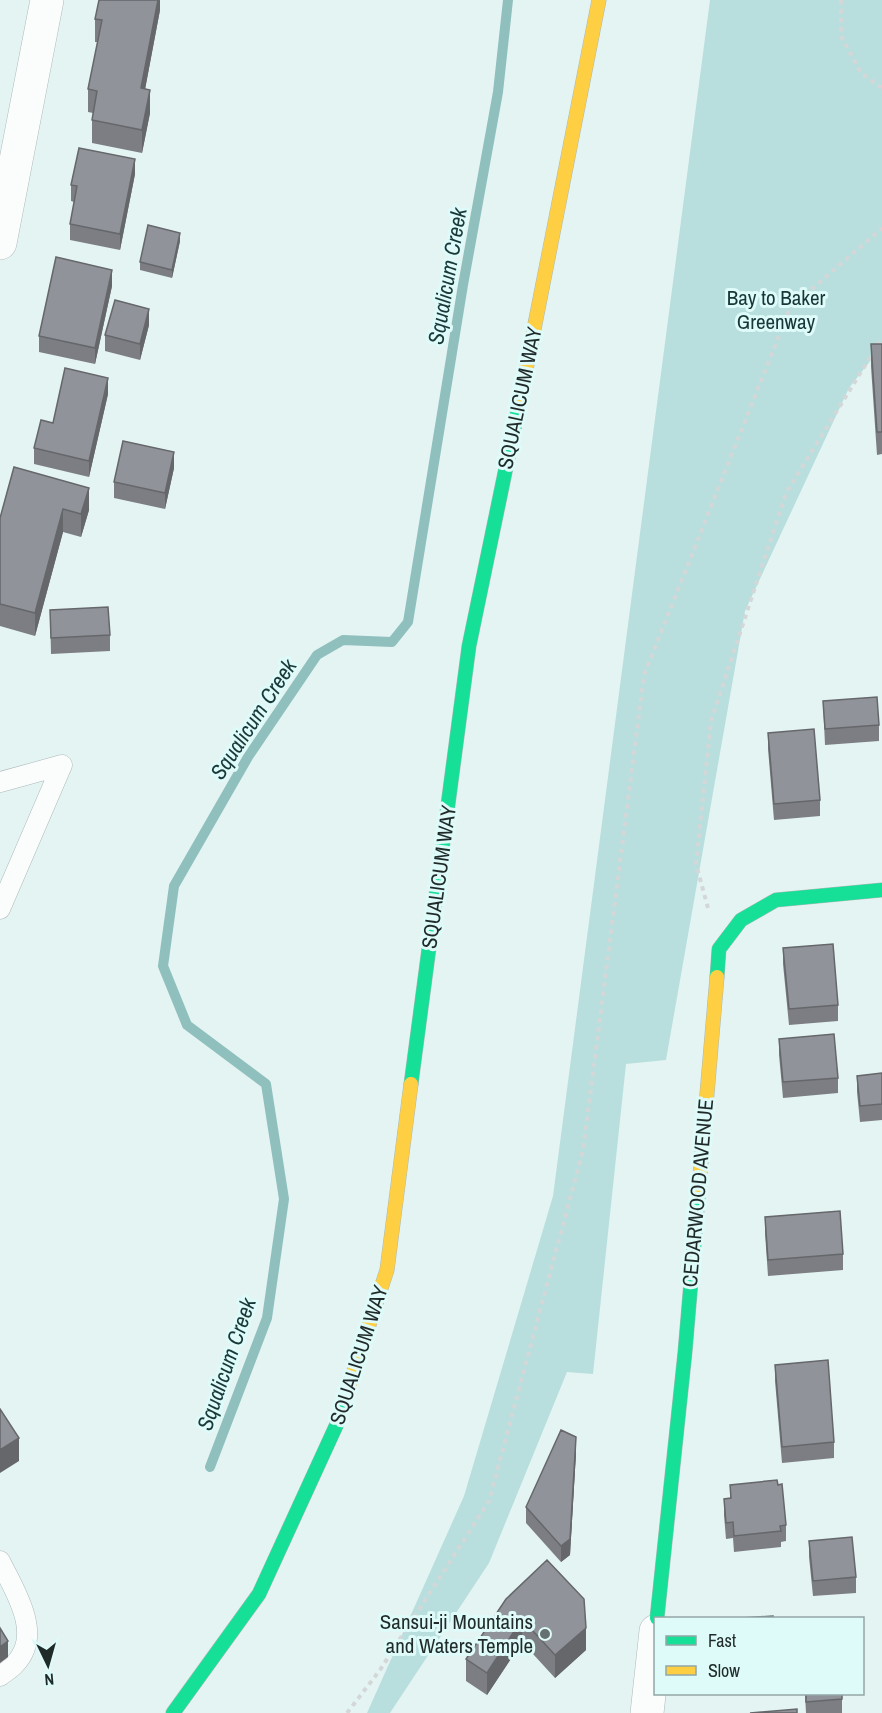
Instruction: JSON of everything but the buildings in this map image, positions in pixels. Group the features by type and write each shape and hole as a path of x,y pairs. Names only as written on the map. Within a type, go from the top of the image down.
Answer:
{"street":[{"path":"0,243 47,0"},
{"name":"SQUALICUM WAY","path":"174,1713 259,1594 336,1426 387,1270 469,646 528,364 599,0"},
{"path":"719,949 741,920 776,900 882,890"},
{"name":"CEDARWOOD AVENUE","path":"657,1617 685,1352 719,949"},
{"path":"647,1713 654,1649"}],"lane":[{"path":"0,782 62,765 0,909"},
{"path":"0,1561 25,1612 27,1630 24,1648 16,1663 0,1676"}],"path":[{"path":"841,0 841,36 861,73 882,88"},
{"path":"347,1713 380,1670 489,1501 583,1150 644,675 790,308 882,228"},
{"path":"719,949 696,864 711,721 786,493 882,338"}],"green space":[{"name":"Bay to Baker Greenway","path":"710,0 882,0 882,346 849,388 745,611 666,1060 626,1064 593,1374 567,1372 489,1563 390,1713 367,1713 464,1496 553,1196"}],"waterway":[{"name":"Squalicum Creek","path":"210,1467 267,1318 284,1199 266,1084 187,1025 163,966 174,886 248,757 317,655 343,640 392,642 408,622 463,285 498,92 508,0"}],"traffic: fast":[{"path":"411,1084 469,646 520,400"},
{"path":"717,977 719,949 741,920 776,900 882,890"},
{"path":"657,1617 685,1352 699,1187"},
{"path":"173,1713 259,1594 336,1426 345,1398"}],"traffic: slow":[{"path":"520,400 599,0"},
{"path":"699,1187 717,977"},
{"path":"345,1398 387,1270 411,1084"}],"place":[{"name":"Sansui-ji Mountains and Waters Temple","path":"545,1634"}]}
